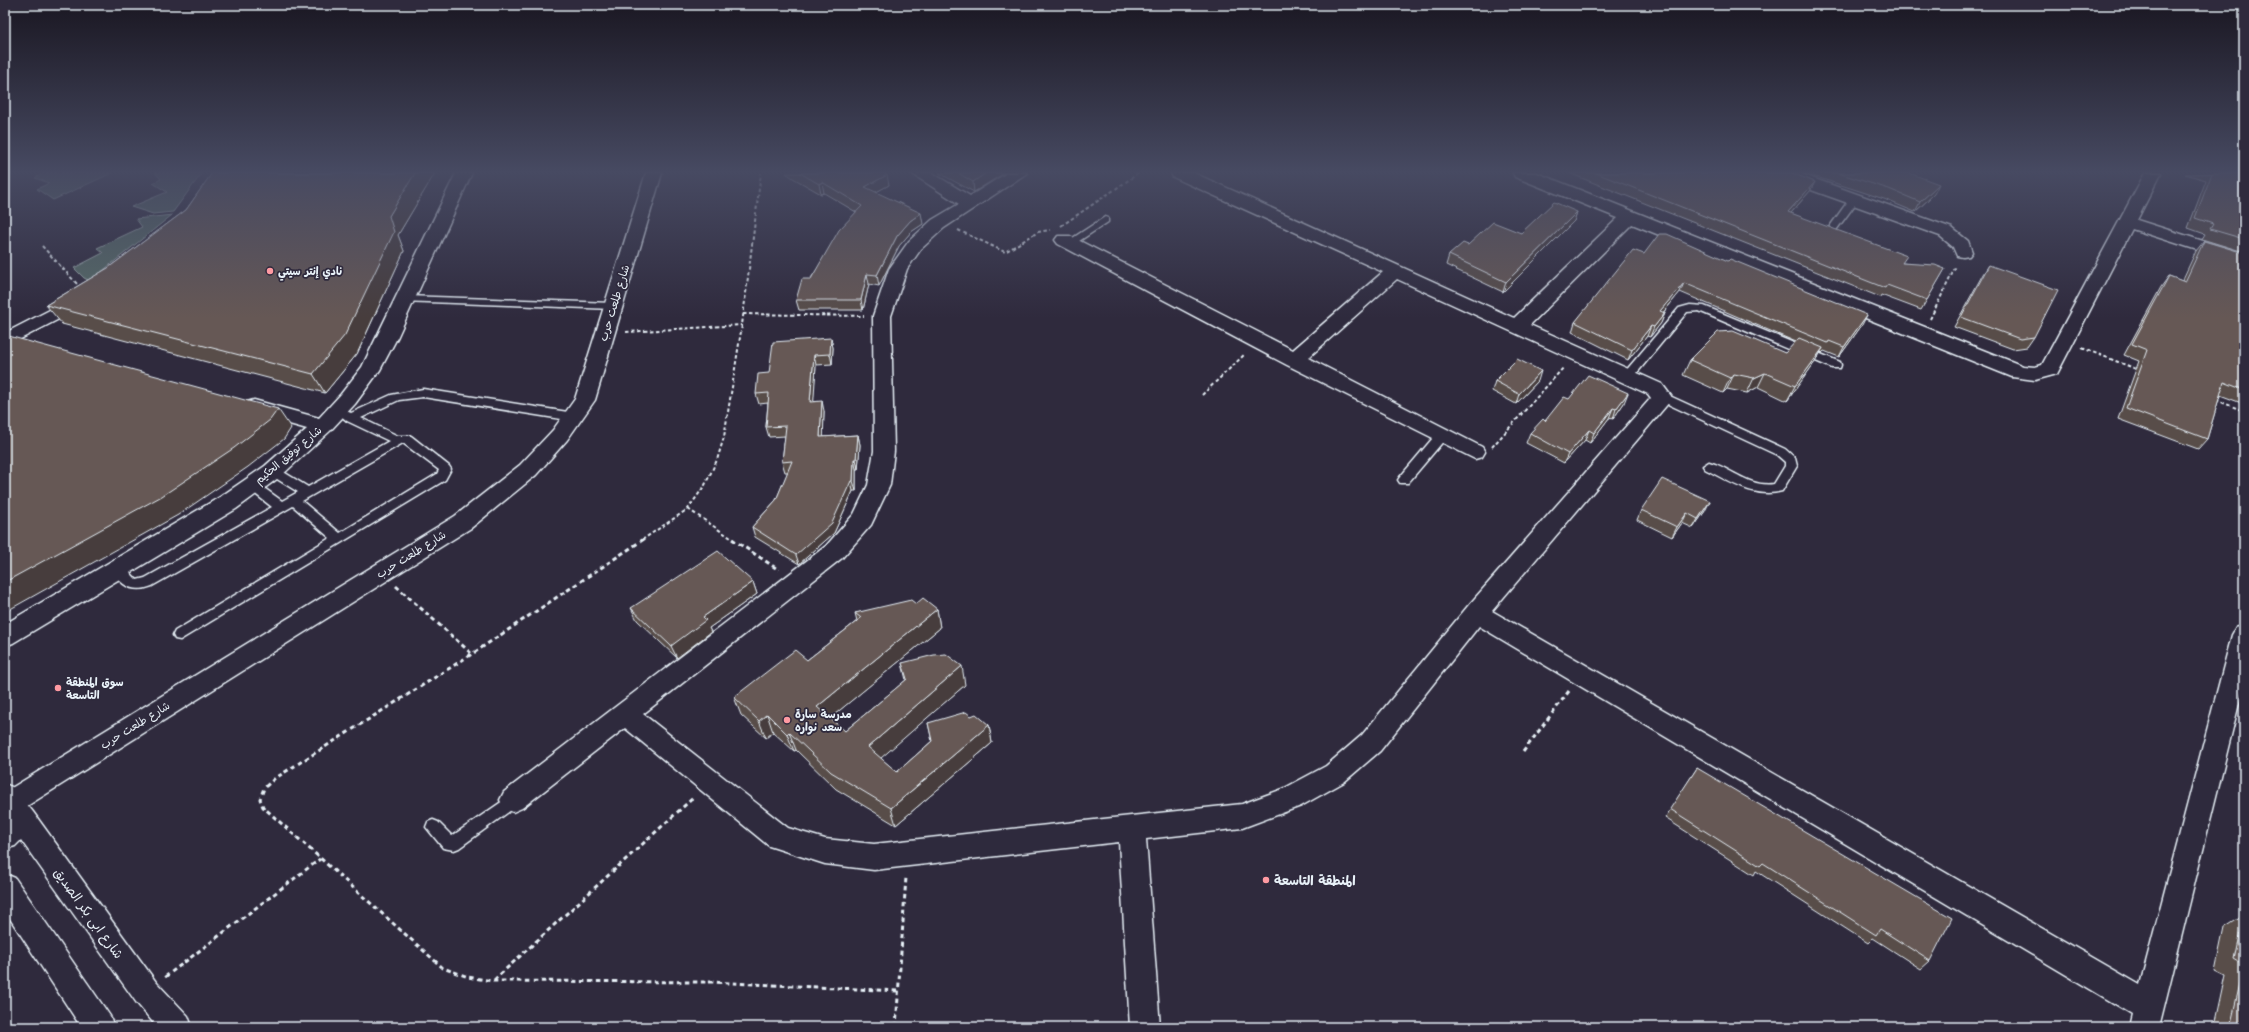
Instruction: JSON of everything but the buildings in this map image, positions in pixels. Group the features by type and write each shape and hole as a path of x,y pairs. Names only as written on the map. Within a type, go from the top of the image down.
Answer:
{"street":[{"name":"شارع توفيق الحكيم","path":"5,636 228,504 273,471 323,426 344,414 370,370 441,221"},
{"name":"شارع طلعت حرب","path":"11,814 381,573 463,522 502,492 545,452 574,417 585,400 640,221"},
{"path":"625,714 779,837 809,848 840,855 874,857 908,852 1242,816 1292,798 1335,774 1371,743 1476,613 1660,400 1661,396 1655,388 1285,221"},
{"path":"1517,326 1625,221"},
{"path":"1639,221 1922,334 2019,372 2029,374 2045,372 2050,369 2127,222 2244,260"},
{"path":"1916,221 1946,232 1962,245 1963,252"},
{"path":"513,800 834,552 863,519 880,485 884,451 882,316 898,269 915,245 941,222"},
{"path":"1064,237 1294,360 1475,452"},
{"path":"1294,360 1395,271"},
{"path":"6,341 91,294"},
{"path":"6,341 30,347"},
{"path":"238,403 323,426"},
{"path":"1476,613 1581,674 2146,1017 2244,635"},
{"name":"شارع ابى بكر الصديق","path":"11,814 146,992 177,1027"},
{"path":"1132,828 1145,1027"},
{"path":"5,886 99,1027"}],"lane":[{"path":"1064,237 1102,221"},
{"path":"1831,231 1838,221"},
{"path":"405,299 614,306"},
{"path":"1628,376 1683,310 1690,308 1700,308 1836,365"},
{"path":"344,414 407,393 423,393 574,417"},
{"path":"1661,396 1781,452 1790,461 1791,466 1778,488 1772,490 1756,488 1708,466"},
{"path":"344,414 397,440"},
{"path":"1404,480 1442,435"},
{"path":"118,569 134,585 143,585 397,440 407,439 445,470 443,475 180,635"},
{"path":"273,471 307,492"},
{"path":"253,486 281,507"},
{"path":"293,500 339,539"},
{"path":"433,827 448,843 454,843 513,800"}],"path":[{"path":"755,221 742,325 724,437 718,460 706,485 688,509 472,654 274,779 264,788 260,799 263,807 320,859 443,968 459,976 493,981 711,982 899,991"},
{"path":"941,222 1006,252 1038,232 1064,237 1083,221"},
{"path":"42,246 91,294"},
{"path":"1922,334 1963,252"},
{"path":"743,314 882,316"},
{"path":"605,333 742,325"},
{"path":"1202,395 1258,341"},
{"path":"2065,342 2144,372"},
{"path":"1475,452 1487,452 1576,353"},
{"path":"2215,400 2244,411"},
{"path":"688,509 796,582"},
{"path":"381,573 472,654"},
{"path":"1523,752 1581,674"},
{"path":"493,981 711,782"},
{"path":"896,1027 908,852"},
{"path":"146,992 320,859"}],"green space":[{"path":"138,221 164,221 90,281 84,278 74,268 103,253 97,248 142,227"}],"place":[{"name":"نادي إنتر سيتي","path":"270,271"},
{"name":"سوق المنطقة التاسعة","path":"58,688"},
{"name":"مدرسة سارة سعد نواره","path":"787,720"},
{"name":"المنطقة التاسعة","path":"1266,880"}]}
